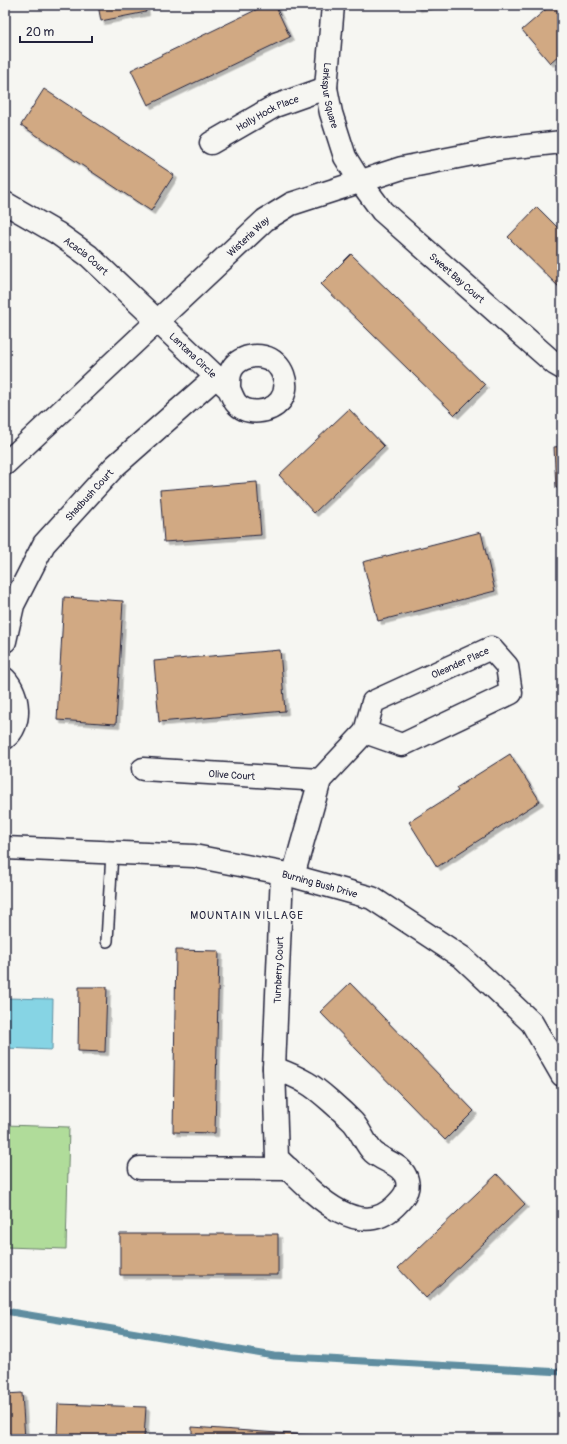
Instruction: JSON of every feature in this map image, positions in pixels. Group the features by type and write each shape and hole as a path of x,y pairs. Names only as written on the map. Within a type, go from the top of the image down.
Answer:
{"street":[{"name":"Larkspur Square","path":"333,5 326,88 331,113 345,157 360,181"},
{"name":"Holly Hock Place","path":"211,143 275,106 326,88"},
{"name":"Wisteria Way","path":"5,464 265,220 291,204 402,168 498,149 562,142"},
{"name":"Sweet Bay Court","path":"360,181 382,211 555,364 562,368"},
{"name":"Acacia Court","path":"5,203 57,233 89,256 157,320"},
{"name":"Lantana Circle","path":"157,320 222,383"},
{"name":"Shadbush Court","path":"5,641 13,605 44,544 115,466 222,383"},
{"name":"Oleander Place","path":"490,648 507,666 511,694 402,745 365,732 372,702 490,648"},
{"path":"5,679 14,693 18,716 14,728 5,738"},
{"path":"288,874 320,780 365,732"},
{"name":"Olive Court","path":"144,769 320,780"},
{"name":"Burning Bush Drive","path":"5,848 194,856 288,874 372,898 464,958 532,1023 562,1075"},
{"name":"Turnberry Court","path":"274,1068 307,1083 354,1123 373,1152 404,1171 408,1182 405,1196 390,1210 375,1218 362,1219 349,1216 333,1208 277,1158 274,1068 288,874"},
{"path":"140,1168 289,1169"}],"lane":[{"path":"107,940 112,853"}],"green space":[{"path":"5,1125 69,1127 66,1249 5,1247"}],"water":[{"path":"5,998 53,999 52,1050 5,1048"}],"building":[{"path":"98,5 145,5 146,12 101,21"},
{"path":"266,5 275,5 290,37 148,105 131,70"},
{"path":"416,5 433,5 417,8"},
{"path":"551,5 562,5 562,52 550,63 522,30"},
{"path":"44,89 174,175 151,211 21,125"},
{"path":"537,207 562,232 562,290 508,237"},
{"path":"351,254 485,385 455,415 321,284"},
{"path":"349,409 384,446 314,513 279,475"},
{"path":"562,446 562,488 556,488 554,447"},
{"path":"257,482 261,535 164,542 160,490"},
{"path":"481,532 495,591 378,621 363,562"},
{"path":"64,597 123,601 116,724 57,720"},
{"path":"280,650 285,711 159,722 154,661"},
{"path":"510,754 540,801 437,867 409,822 458,791 456,788"},
{"path":"176,950 219,951 215,1133 173,1132"},
{"path":"350,983 474,1111 445,1140 320,1012"},
{"path":"79,987 107,987 105,1052 78,1051"},
{"path":"497,1174 525,1204 426,1298 398,1268"},
{"path":"120,1234 278,1234 278,1275 120,1275"},
{"path":"22,1393 25,1439 5,1439 5,1394"},
{"path":"58,1404 146,1407 144,1439 57,1439"},
{"path":"192,1427 364,1439 192,1439"}],"waterway":[{"path":"5,1311 274,1356 562,1372"}],"district":[{"name":"MOUNTAIN VILLAGE","path":"247,915"}]}
